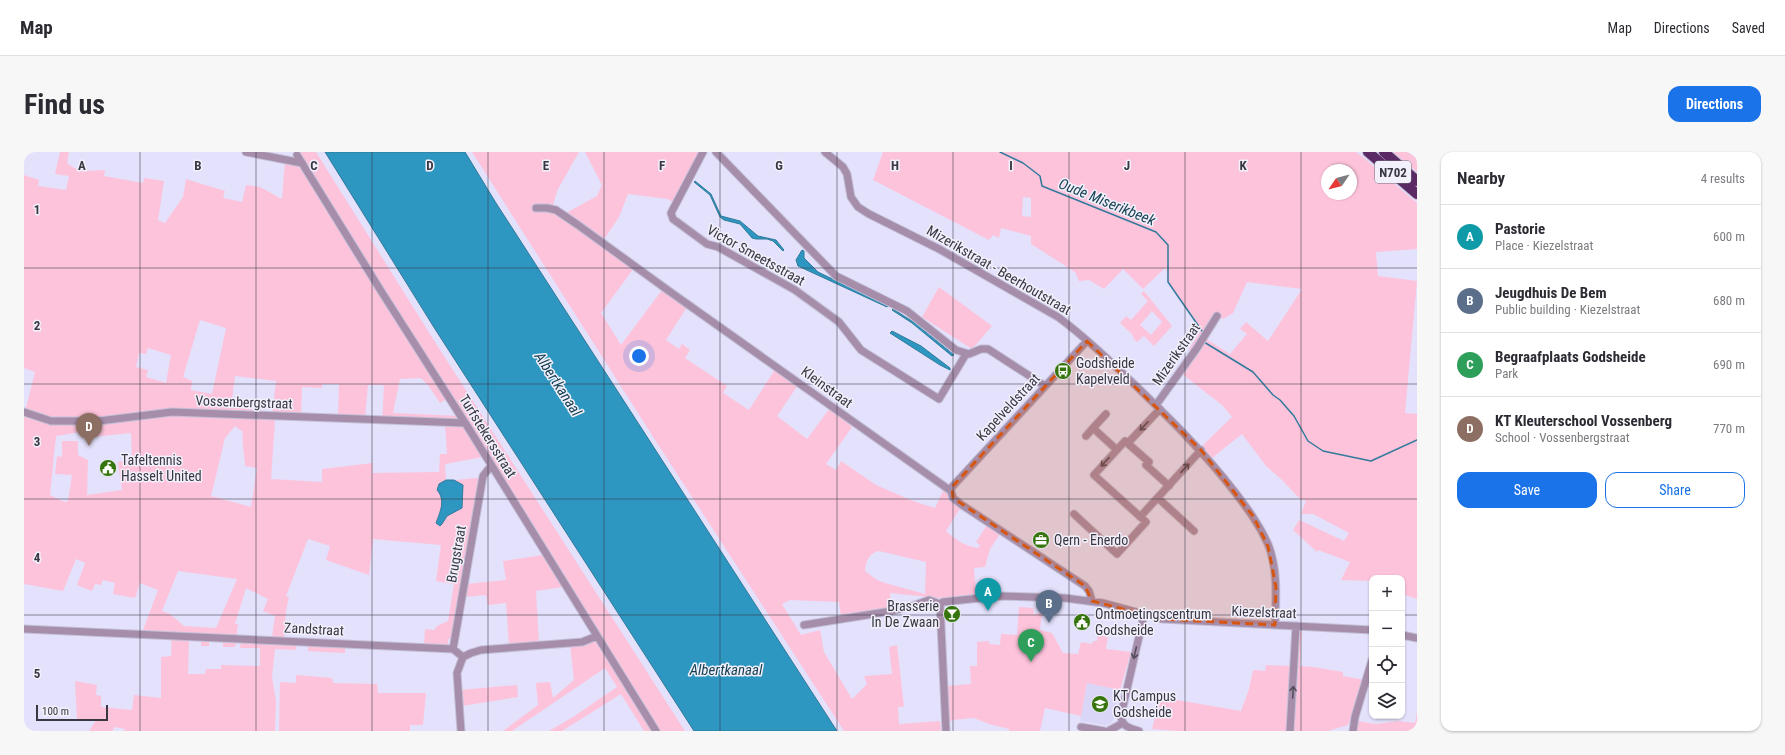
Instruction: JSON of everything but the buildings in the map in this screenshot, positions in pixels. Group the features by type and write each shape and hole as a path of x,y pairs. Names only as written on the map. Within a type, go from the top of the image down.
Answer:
{"highway":[{"name":"N702","path":"1368,152 1417,194"},
{"name":"N702","path":"1384,152 1417,181"}],"street":[{"path":"246,152 302,163"},
{"name":"Victor Smeetsstraat","path":"704,152 671,213 673,219 707,244 718,247 795,290 839,322 861,350 939,399 966,354 950,346 907,311 836,276 716,152"},
{"name":"Mizerikstraat - Beerhoutstraat","path":"825,152 844,167 847,174 851,197 862,211 939,249 1058,317 1087,341 1202,450 1253,516 1268,546 1275,572 1275,625"},
{"name":"Turfstekersstraat","path":"297,155 656,731"},
{"name":"Kleinstraat","path":"536,208 556,210 578,225 951,491 953,498 962,505 1085,586 1089,591 1092,601"},
{"name":"Mizerikstraat","path":"1117,450 1125,441 1128,443 1158,407 1217,316"},
{"name":"Kapelveldstraat","path":"951,491 956,483 1087,341"},
{"path":"966,354 981,349 988,349 1045,386"},
{"name":"Vossenbergstraat","path":"24,412 51,421 99,422 172,412 465,423"},
{"path":"1086,436 1106,414"},
{"path":"1074,514 1117,554 1146,522 1094,475 1117,450 1093,428"},
{"path":"1128,443 1149,462 1146,465 1169,486"},
{"path":"1140,517 1202,450"},
{"name":"Brugstraat","path":"453,649 483,476 491,466"},
{"path":"1158,498 1194,531"},
{"name":"Kiezelstraat","path":"804,625 892,611 929,600 940,604 943,602 999,596 1092,601 1162,620 1369,630"},
{"path":"940,604 946,731"},
{"path":"1139,731 1128,728 1123,723 1121,715 1144,615"},
{"path":"1290,731 1296,626"},
{"name":"Zandstraat","path":"24,629 453,649"},
{"path":"461,731 457,673 463,657 481,650 582,642 597,636"},
{"path":"1405,636 1417,638"},
{"path":"453,649 463,657"},
{"path":"1353,731 1355,717 1369,670"},
{"path":"1108,731 1123,723"},
{"path":"1081,727 1104,731"}],"highlighted area":[{"path":"1087,341 1201,450 1253,516 1268,546 1276,587 1275,625 1162,619 1092,601 1085,586 953,498 952,487"}],"shaded area":[{"path":"60,152 69,152 67,163 80,170 105,170 104,176 143,183 144,178 164,181 158,220 165,223 183,197 186,179 225,191 223,198 242,202 246,185 260,187 282,199 285,161 299,164 448,398 440,403 428,385 421,378 400,379 393,413 459,416 483,457 445,464 446,481 486,477 466,584 506,580 503,561 543,555 563,587 536,591 539,643 509,646 506,603 488,605 486,595 464,597 458,640 448,639 448,646 424,645 425,629 434,630 437,626 448,621 454,584 436,581 441,545 373,539 369,575 326,560 330,546 308,539 286,596 289,597 286,611 284,637 272,637 275,616 263,611 268,599 246,588 235,624 238,624 235,647 223,647 223,641 209,641 209,646 201,646 201,640 189,640 188,674 205,674 206,669 221,669 221,665 260,666 260,648 240,648 241,641 296,642 296,650 275,649 272,677 276,701 275,731 124,731 125,729 115,727 112,731 89,731 96,720 77,719 75,681 97,685 96,695 101,696 101,707 132,710 134,695 161,698 161,657 171,656 172,632 143,630 158,590 140,583 135,598 113,594 115,583 103,580 101,585 95,584 92,591 77,585 85,563 76,559 63,591 24,584 24,412 35,372 24,368 24,175 39,180 38,186 66,190 69,176 55,174","holes":["200,320 226,328 212,394 191,390 192,381 183,377","148,348 171,355 166,383 146,377 148,370 136,367 139,353 146,354","235,376 276,381 272,415 301,415 302,387 322,388 322,384 339,384 338,417 365,418 368,385 384,385 382,423 445,425 447,454 440,454 439,472 372,473 373,463 322,469 322,482 271,479 275,420 263,420 265,411 231,407","235,426 243,432 242,438 245,466 257,468 251,507 211,496 225,438","81,432 82,438 131,433 132,459 118,462 122,490 87,495 88,460 78,455 78,441 62,441 62,457 57,456 55,474 72,475 68,501 65,502 50,495 56,436","178,571 237,579 216,628 184,626 170,614 162,611"]},
{"path":"298,152 316,152 435,342 685,731 659,731"},
{"path":"472,152 579,152 557,191 553,205 544,205 634,268 601,313 621,345 662,290 687,307 666,340 679,349 682,344 690,350 685,358 727,386 723,393 749,410 776,368 798,385 777,416 807,439 830,408 852,427 826,464 836,470 841,461 876,485 913,501 935,508 944,489 961,507 946,531 964,544 978,548 980,545 976,542 987,525 1000,534 990,549 985,567 974,568 976,594 938,598 890,593 891,604 915,602 902,607 841,617 839,602 790,600 782,604 801,635 820,630 824,652 852,699 867,684 864,676 892,674 889,647 897,645 904,707 898,707 899,724 940,721 941,731 844,731 657,443","holes":["879,551 926,562 925,594 877,580 865,571 866,564 870,556"]},
{"path":"585,152 700,152 674,203 668,199 628,194 619,217 603,241 566,213 597,196 602,185"},
{"path":"883,152 1356,152 1364,158 1417,203 1417,249 1376,252 1378,276 1417,281 1405,413 1417,414 1417,599 1405,595 1405,575 1369,575 1369,581 1341,580 1350,562 1318,550 1317,552 1293,530 1299,520 1344,541 1349,533 1313,514 1301,514 1306,501 1300,499 1266,466 1242,434 1212,458 1201,447 1232,417 1222,405 1182,374 1192,351 1189,349 1201,330 1168,282 1166,267 1143,289 1123,269 1104,289 1089,280 1079,281 1075,272 1031,244 1031,236 1001,228 999,238 993,235 989,240 873,180","holes":["1023,197 1031,198 1031,217 1022,216","1247,282 1302,289 1268,341 1246,322 1240,329 1247,334 1230,354 1203,337 1216,316 1223,319 1233,313"]},
{"path":"1393,152 1408,152 1417,159 1417,172"},
{"path":"939,287 992,326 972,349 922,317"},
{"path":"1144,291 1172,326 1154,346 1144,336 1137,342 1132,334 1120,323 1126,316 1131,320 1148,301 1141,294","holes":["1152,311 1162,322 1151,335 1140,325"]},
{"path":"1019,607 1033,608 1034,614 1042,613 1040,630 1052,633 1063,653 1078,654 1081,642 1092,644 1093,641 1097,641 1098,634 1108,637 1106,649 1131,652 1120,690 1087,683 1081,716 1045,708 1040,731 1009,731 1009,729 989,724 974,718 952,720 949,723 946,686 971,684 970,666 977,666 977,642 989,641 989,644 1000,645 1001,634 1017,635"},
{"path":"1302,628 1300,666 1343,672 1343,676 1365,680 1348,725 1328,731 1178,731 1152,729 1160,697 1241,711 1249,689 1253,670 1265,671 1266,665 1291,666 1292,629"},
{"path":"594,640 599,644 652,731 644,731 621,694 562,731 549,731 573,717 617,687 605,668 512,731 503,731 538,705 536,683 550,682 553,698 574,680 570,644"},
{"path":"308,643 345,645 345,653 308,651"},
{"path":"296,675 332,678 333,683 377,684 378,693 426,693 423,725 410,725 410,731 279,731 280,682 296,683"},
{"name":"KT Campus Godsheide","path":"1087,683 1120,690 1114,718 1111,723 1105,725 1080,721"},
{"path":"517,685 518,697 462,706 460,690"},
{"path":"1417,711 1417,731 1356,731 1352,720 1376,724 1398,721 1415,723"}],"water":[{"name":"Albertkanaal","path":"325,152 465,152 496,203 837,731 694,731 435,329"},
{"path":"695,181 711,194 721,216 740,221 758,236 776,240 784,250 783,251 773,241 752,238 740,224 724,220 720,217 710,195 694,182"},
{"path":"802,250 804,251 804,258 818,272 888,306 887,307 798,266 796,260"},
{"path":"893,309 915,323 954,355 952,356 912,323 892,310"},
{"path":"892,331 921,346 950,368 950,370 890,333"},
{"path":"446,480 454,480 463,485 462,508 447,516 440,526 436,523 442,502 440,494 437,490 439,484"}],"waterway":[{"name":"Oude Miserikbeek","path":"1000,152 1023,163 1040,176 1042,186 1156,232 1168,245 1168,282 1202,331"},
{"name":"Oude Miserikbeek","path":"1204,342 1253,372 1294,416 1308,441 1323,451 1371,461 1417,440"}],"place":[{"name":"Godsheide Kapelveld","path":"1063,371"},
{"name":"KT Kleuterschool Vossenberg","path":"89,446"},
{"name":"Tafeltennis Hasselt United","path":"108,468"},
{"name":"Qern - Enerdo","path":"1041,540"},
{"name":"Pastorie","path":"988,611"},
{"name":"Brasserie In De Zwaan","path":"952,614"},
{"name":"Ontmoetingscentrum Godsheide","path":"1082,622"},
{"name":"Jeugdhuis De Bem","path":"1049,623"},
{"name":"Begraafplaats Godsheide","path":"1031,662"},
{"name":"KT Campus Godsheide","path":"1100,704"}]}
